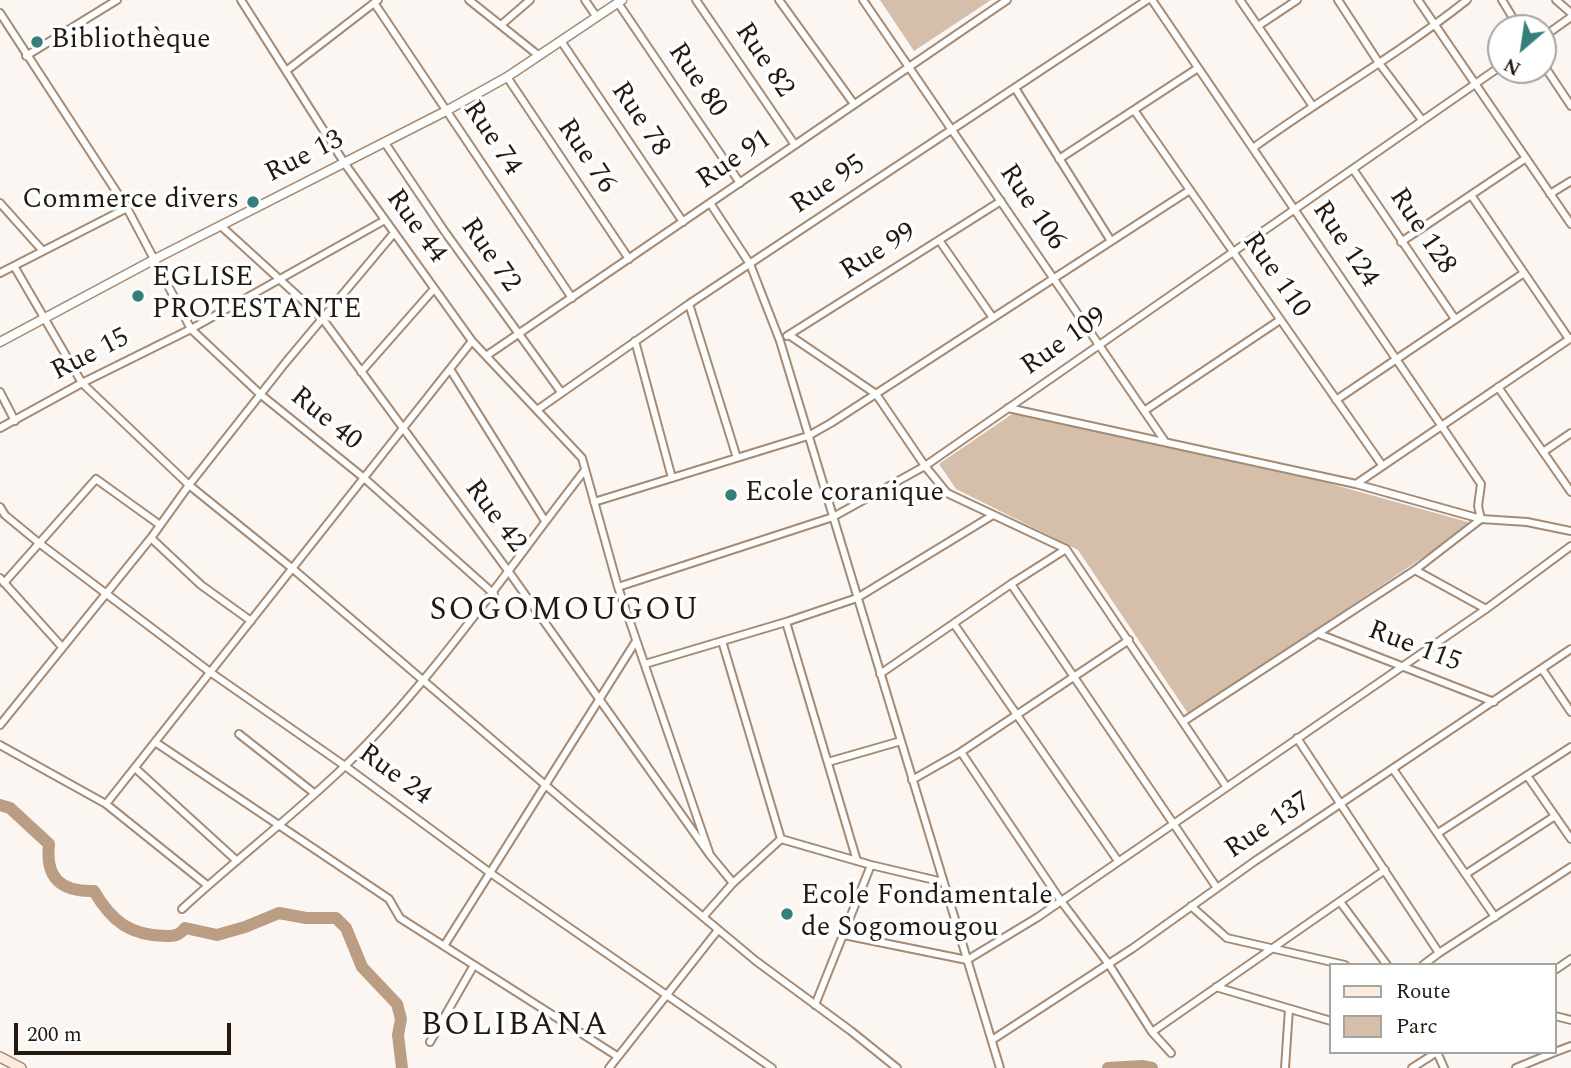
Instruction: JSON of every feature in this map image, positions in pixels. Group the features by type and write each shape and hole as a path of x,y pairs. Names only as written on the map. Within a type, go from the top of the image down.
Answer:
{"main road":[{"path":"0,1057 21,1068"}],"street":[{"path":"26,56 117,0"},
{"name":"Rue 44","path":"240,0 345,164 472,341 582,458"},
{"path":"469,0 538,55"},
{"path":"501,25 530,0"},
{"path":"585,0 596,16"},
{"name":"Rue 82","path":"696,0 795,145"},
{"path":"779,0 854,104"},
{"name":"Rue 106","path":"863,0 1164,440"},
{"name":"Rue 91","path":"486,356 1007,0"},
{"name":"Rue 124","path":"1149,0 1481,484 1478,506 1481,519"},
{"name":"Rue 95","path":"537,410 689,304 1149,0"},
{"path":"1240,0 1312,105"},
{"path":"1258,26 1297,0"},
{"path":"1338,0 1379,63 1422,120"},
{"path":"1418,0 1571,224"},
{"path":"1253,148 1312,105 1435,25 1467,0"},
{"path":"1556,0 1571,15 1557,26"},
{"name":"Rue 13","path":"0,342 155,259 446,111 507,77 620,1"},
{"name":"Rue 80","path":"620,1 740,183"},
{"path":"286,71 376,2"},
{"name":"Rue 74","path":"376,2 572,298"},
{"name":"Rue 40","path":"0,13 127,208 191,329 260,394 364,478 494,594"},
{"name":"Rue 78","path":"561,41 682,222"},
{"path":"1059,159 1198,68"},
{"name":"Rue 109","path":"618,587 833,517 925,466 1487,76"},
{"name":"Rue 76","path":"507,77 629,259"},
{"path":"1556,84 1571,106"},
{"path":"1015,88 1111,242"},
{"name":"Rue 110","path":"1134,110 1382,466"},
{"name":"Rue 72","path":"385,143 561,392"},
{"path":"1401,242 1525,158"},
{"name":"Rue 128","path":"1353,169 1455,319"},
{"path":"1550,194 1571,181"},
{"path":"594,502 808,436 1190,190"},
{"path":"1356,484 1570,338 1471,195"},
{"name":"Rue 99","path":"779,341 1001,201"},
{"path":"0,203 42,250"},
{"path":"710,203 750,264 779,341 1000,1068"},
{"path":"0,273 127,208"},
{"name":"Rue 15","path":"0,428 82,383 191,329 385,220"},
{"name":"Rue 42","path":"221,226 322,317 509,572 598,701 733,883"},
{"path":"0,724 151,538 260,394 394,233"},
{"path":"939,240 993,318"},
{"path":"14,266 82,383 189,485 293,569 718,930 897,1068"},
{"path":"1336,400 1524,273"},
{"path":"361,372 434,289"},
{"path":"689,304 737,458"},
{"path":"1144,411 1280,320"},
{"path":"789,335 876,394 925,466 947,493 1066,549 1226,786"},
{"path":"106,804 472,341"},
{"path":"635,341 671,478"},
{"path":"450,369 545,521"},
{"path":"1498,387 1571,492"},
{"path":"0,392 15,421"},
{"path":"1008,408 1356,484 1481,519 1527,522 1571,531"},
{"path":"1543,452 1571,433"},
{"name":"Rue 42","path":"582,458 618,587 710,855"},
{"path":"181,909 345,765 424,681 494,594 585,470"},
{"path":"62,646 2,581 96,479 160,526"},
{"name":"Rue 24","path":"0,507 2,517 210,672 345,765 489,872 772,1068"},
{"path":"645,664 857,598 993,515"},
{"path":"1184,721 1415,570 1481,519"},
{"path":"151,538 201,585 251,621"},
{"path":"844,936 967,960 1060,901 1403,666 1571,546"},
{"path":"880,674 1066,549"},
{"path":"1415,570 1486,609"},
{"path":"1011,584 1217,888"},
{"path":"786,622 857,861"},
{"path":"954,624 1118,861"},
{"name":"Rue 115","path":"1319,634 1494,702"},
{"path":"912,780 961,752 1129,640"},
{"path":"444,946 636,641"},
{"path":"722,641 781,839"},
{"name":"Rue 137","path":"992,1040 1571,649"},
{"path":"1542,669 1571,712"},
{"path":"239,734 314,793"},
{"path":"1297,738 1440,953"},
{"path":"828,762 901,741"},
{"path":"155,742 390,899 400,918 617,1056"},
{"path":"0,745 106,804 207,886"},
{"path":"1438,833 1571,747"},
{"path":"961,752 1060,901 1108,963 1152,1032 1171,1053"},
{"path":"135,768 237,861"},
{"path":"1393,769 1494,917"},
{"path":"1528,777 1571,839"},
{"path":"1466,874 1555,816"},
{"path":"781,839 943,882"},
{"path":"703,917 733,883 781,839"},
{"path":"815,1005 872,865"},
{"path":"1426,963 1571,867"},
{"path":"1152,1032 1274,950 1385,870"},
{"path":"1341,903 1386,963"},
{"path":"1191,906 1227,938 1336,963"},
{"path":"609,1068 718,930"},
{"path":"430,1042 474,965"},
{"path":"1216,987 1330,1021"},
{"path":"1285,1068 1289,1009"},
{"path":"1412,1068 1434,1054"},
{"path":"1517,1068 1550,1054"}],"green space":[{"path":"880,0 991,0 914,51"},
{"path":"1015,412 1270,467 1468,522 1468,527 1189,715 1078,550 956,489 939,464"}],"waterway":[{"path":"0,805 10,808 49,844 50,866 58,881 73,889 94,891 115,919 142,933 174,936 185,928 217,935 279,913 306,918 336,918 346,928 362,967 397,1004 401,1019 398,1035 402,1068"},
{"path":"1108,1068 1152,1068"}],"place":[{"name":"Bibliothèque","path":"37,42"},
{"name":"Commerce divers","path":"253,202"},
{"name":"EGLISE PROTESTANTE","path":"138,296"},
{"name":"Ecole coranique","path":"731,495"},
{"name":"Ecole Fondamentale de Sogomougou","path":"787,914"}],"district":[{"name":"SOGOMOUGOU","path":"565,613"},
{"name":"BOLIBANA","path":"515,1028"}]}
